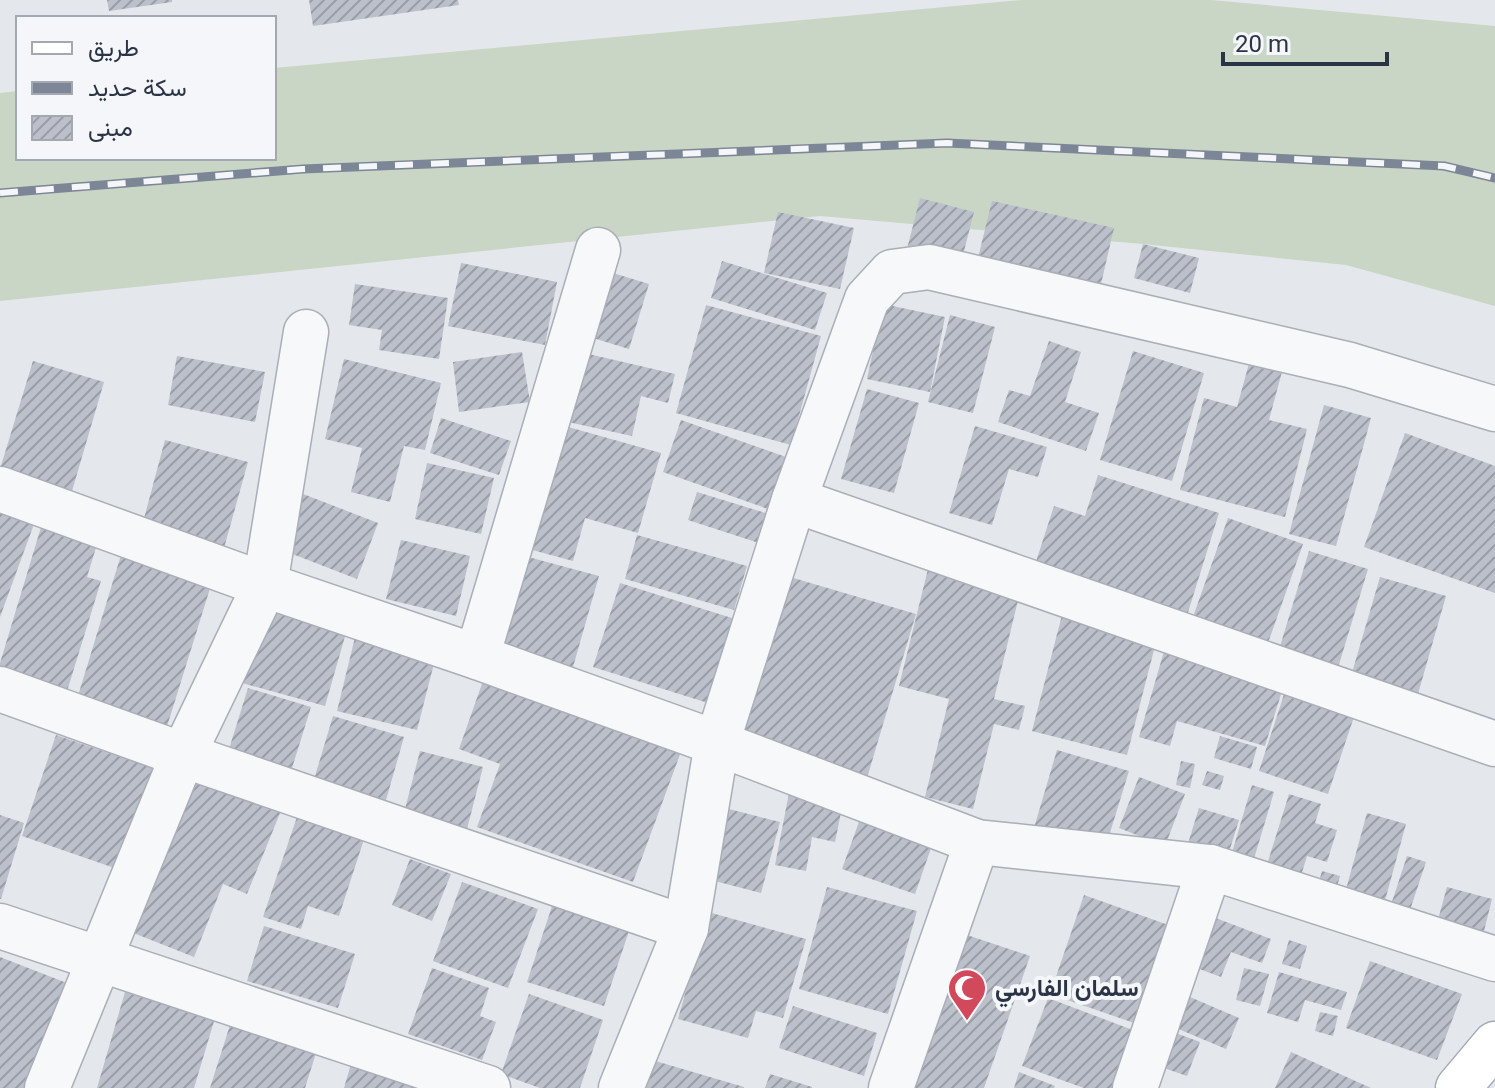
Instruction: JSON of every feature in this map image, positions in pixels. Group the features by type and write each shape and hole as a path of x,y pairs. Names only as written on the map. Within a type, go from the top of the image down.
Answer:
{"main road":[{"path":"1458,1088 1495,1044"}],"street":[{"path":"477,657 598,250"},
{"path":"621,1088 686,928 717,743 794,500 867,299 892,272 929,267 1350,365 1495,409"},
{"path":"47,1088 183,755 265,585 306,332"},
{"path":"0,489 717,743 977,842 1210,867 1495,959"},
{"path":"794,500 1495,744"},
{"path":"0,689 686,928"},
{"path":"891,1088 977,842"},
{"path":"1135,1088 1210,867"},
{"path":"0,926 488,1088"}],"green space":[{"path":"1022,0 1211,0 1495,26 1495,306 1346,265 820,216 0,301 0,93 16,91 16,160 276,160 276,68"}],"building":[{"path":"107,0 172,0 172,2 109,11"},
{"path":"309,0 458,0 459,5 313,26"},
{"path":"920,198 974,212 961,263 907,249"},
{"path":"992,201 1114,228 1098,297 975,270"},
{"path":"778,212 854,228 840,289 764,273"},
{"path":"1143,244 1199,258 1190,293 1134,278"},
{"path":"722,261 827,293 815,330 711,298"},
{"path":"461,263 557,282 545,345 448,326"},
{"path":"613,273 649,284 629,349 593,338"},
{"path":"355,284 448,298 439,359 379,350 382,330 349,325"},
{"path":"883,304 945,317 930,392 867,379"},
{"path":"706,305 821,336 791,445 676,413"},
{"path":"950,315 995,327 973,413 928,402"},
{"path":"1049,341 1081,352 1065,402 1099,413 1086,451 998,422 1009,390 1030,396"},
{"path":"1133,351 1204,373 1172,481 1100,460"},
{"path":"522,352 530,402 459,412 453,362"},
{"path":"584,353 675,374 668,403 641,396 632,436 568,422"},
{"path":"177,356 265,372 255,422 168,405"},
{"path":"344,359 441,383 425,450 404,446 390,502 351,492 362,448 325,439"},
{"path":"1250,360 1283,368 1269,420 1307,429 1285,517 1180,490 1204,398 1237,407"},
{"path":"33,361 104,382 72,491 0,469"},
{"path":"867,389 919,403 894,493 841,479"},
{"path":"1324,405 1371,418 1336,546 1289,534"},
{"path":"441,418 511,441 499,475 430,453"},
{"path":"681,420 786,457 768,509 663,472"},
{"path":"561,425 661,453 638,533 585,518 573,561 525,548"},
{"path":"975,426 1047,447 1038,477 1009,469 992,525 949,513"},
{"path":"1405,433 1495,466 1495,593 1364,547"},
{"path":"165,440 248,462 224,548 142,526"},
{"path":"427,463 494,478 481,534 415,519"},
{"path":"1098,475 1219,513 1185,622 1032,574 1054,506 1085,516"},
{"path":"298,492 378,523 357,579 277,548"},
{"path":"697,492 772,515 762,544 688,520"},
{"path":"0,511 34,524 0,617"},
{"path":"1228,518 1303,544 1263,657 1188,631"},
{"path":"42,524 98,541 87,577 101,581 64,701 0,683 0,663"},
{"path":"637,535 747,566 734,610 625,579"},
{"path":"401,540 470,556 456,616 386,599"},
{"path":"1309,551 1368,569 1337,671 1278,653"},
{"path":"517,554 599,576 571,674 490,652"},
{"path":"121,555 212,582 164,736 74,709"},
{"path":"930,561 1022,584 994,699 1025,706 1019,730 994,724 973,809 925,797 949,699 899,686"},
{"path":"790,577 916,614 867,778 740,740"},
{"path":"1380,577 1446,596 1416,701 1349,683"},
{"path":"620,583 735,619 708,703 593,667"},
{"path":"267,596 350,619 325,706 242,683"},
{"path":"1062,615 1157,638 1127,755 1032,731"},
{"path":"358,625 439,644 417,730 337,711"},
{"path":"1167,641 1287,675 1265,746 1177,721 1170,746 1139,737"},
{"path":"484,678 682,749 633,882 477,827 500,764 459,749"},
{"path":"1287,685 1357,708 1328,794 1259,771"},
{"path":"248,688 311,707 288,781 225,762"},
{"path":"333,716 404,737 384,807 312,786"},
{"path":"56,735 161,771 126,872 22,836"},
{"path":"1220,736 1257,747 1251,769 1214,758"},
{"path":"1057,750 1129,771 1105,849 1034,828"},
{"path":"420,751 483,767 467,829 404,813"},
{"path":"1181,761 1195,764 1190,788 1176,785"},
{"path":"195,771 283,806 247,894 223,884 194,957 131,932"},
{"path":"1207,771 1224,776 1220,790 1202,785"},
{"path":"1139,777 1185,794 1165,846 1119,828"},
{"path":"1252,785 1274,792 1250,872 1228,866"},
{"path":"790,788 844,798 835,842 812,837 806,871 775,865"},
{"path":"1289,794 1321,804 1315,823 1337,830 1327,862 1307,856 1299,882 1265,871"},
{"path":"865,805 937,831 915,894 842,869"},
{"path":"1199,808 1239,820 1225,865 1185,853"},
{"path":"729,809 780,822 761,893 711,880"},
{"path":"299,811 366,833 339,916 308,906 301,929 263,917"},
{"path":"1367,813 1406,824 1381,915 1342,904"},
{"path":"0,815 24,823 1,899 0,899"},
{"path":"1407,856 1426,862 1410,910 1386,920"},
{"path":"410,859 451,874 432,921 392,905"},
{"path":"1322,871 1340,876 1333,901 1315,895"},
{"path":"462,882 538,909 508,988 433,961"},
{"path":"827,887 917,911 888,1014 799,989"},
{"path":"1447,887 1492,899 1482,939 1436,927"},
{"path":"556,894 633,919 604,1006 527,982"},
{"path":"1084,895 1174,927 1140,1025 1050,994"},
{"path":"708,912 806,939 783,1018 756,1011 748,1038 678,1019"},
{"path":"1213,917 1271,939 1262,963 1231,952 1221,977 1194,967"},
{"path":"264,926 355,954 338,1008 247,981"},
{"name":"سلمان الفارسي","path":"958,932 1030,956 984,1088 904,1088"},
{"path":"1289,940 1307,946 1300,969 1282,964"},
{"path":"0,957 77,987 36,1088 0,1088"},
{"path":"1370,961 1462,994 1437,1060 1346,1028"},
{"path":"432,968 489,988 480,1016 496,1022 482,1060 408,1034"},
{"path":"1244,968 1269,974 1260,1006 1236,1000"},
{"path":"1279,972 1347,992 1341,1010 1305,1000 1298,1022 1267,1013"},
{"path":"125,992 215,1018 194,1088 97,1088"},
{"path":"529,994 603,1020 580,1088 540,1088 501,1074"},
{"path":"1190,997 1239,1018 1226,1049 1176,1028"},
{"path":"1048,998 1146,1035 1127,1088 1084,1088 1022,1066"},
{"path":"793,1006 877,1033 864,1076 779,1048"},
{"path":"1320,1012 1338,1016 1333,1036 1315,1031"},
{"path":"230,1025 316,1053 305,1088 210,1088"},
{"path":"1173,1032 1200,1042 1187,1076 1161,1067"},
{"path":"1291,1052 1371,1088 1275,1088"},
{"path":"353,1057 455,1088 344,1088"},
{"path":"652,1060 744,1087 744,1088 643,1088"},
{"path":"1019,1072 1055,1086 1014,1088"},
{"path":"770,1074 812,1087 812,1088 765,1088"}],"railway":[{"path":"0,193 303,169 947,143 1444,166 1495,178"}],"place":[{"name":"سلمان الفارسي","path":"967,1022"}]}
